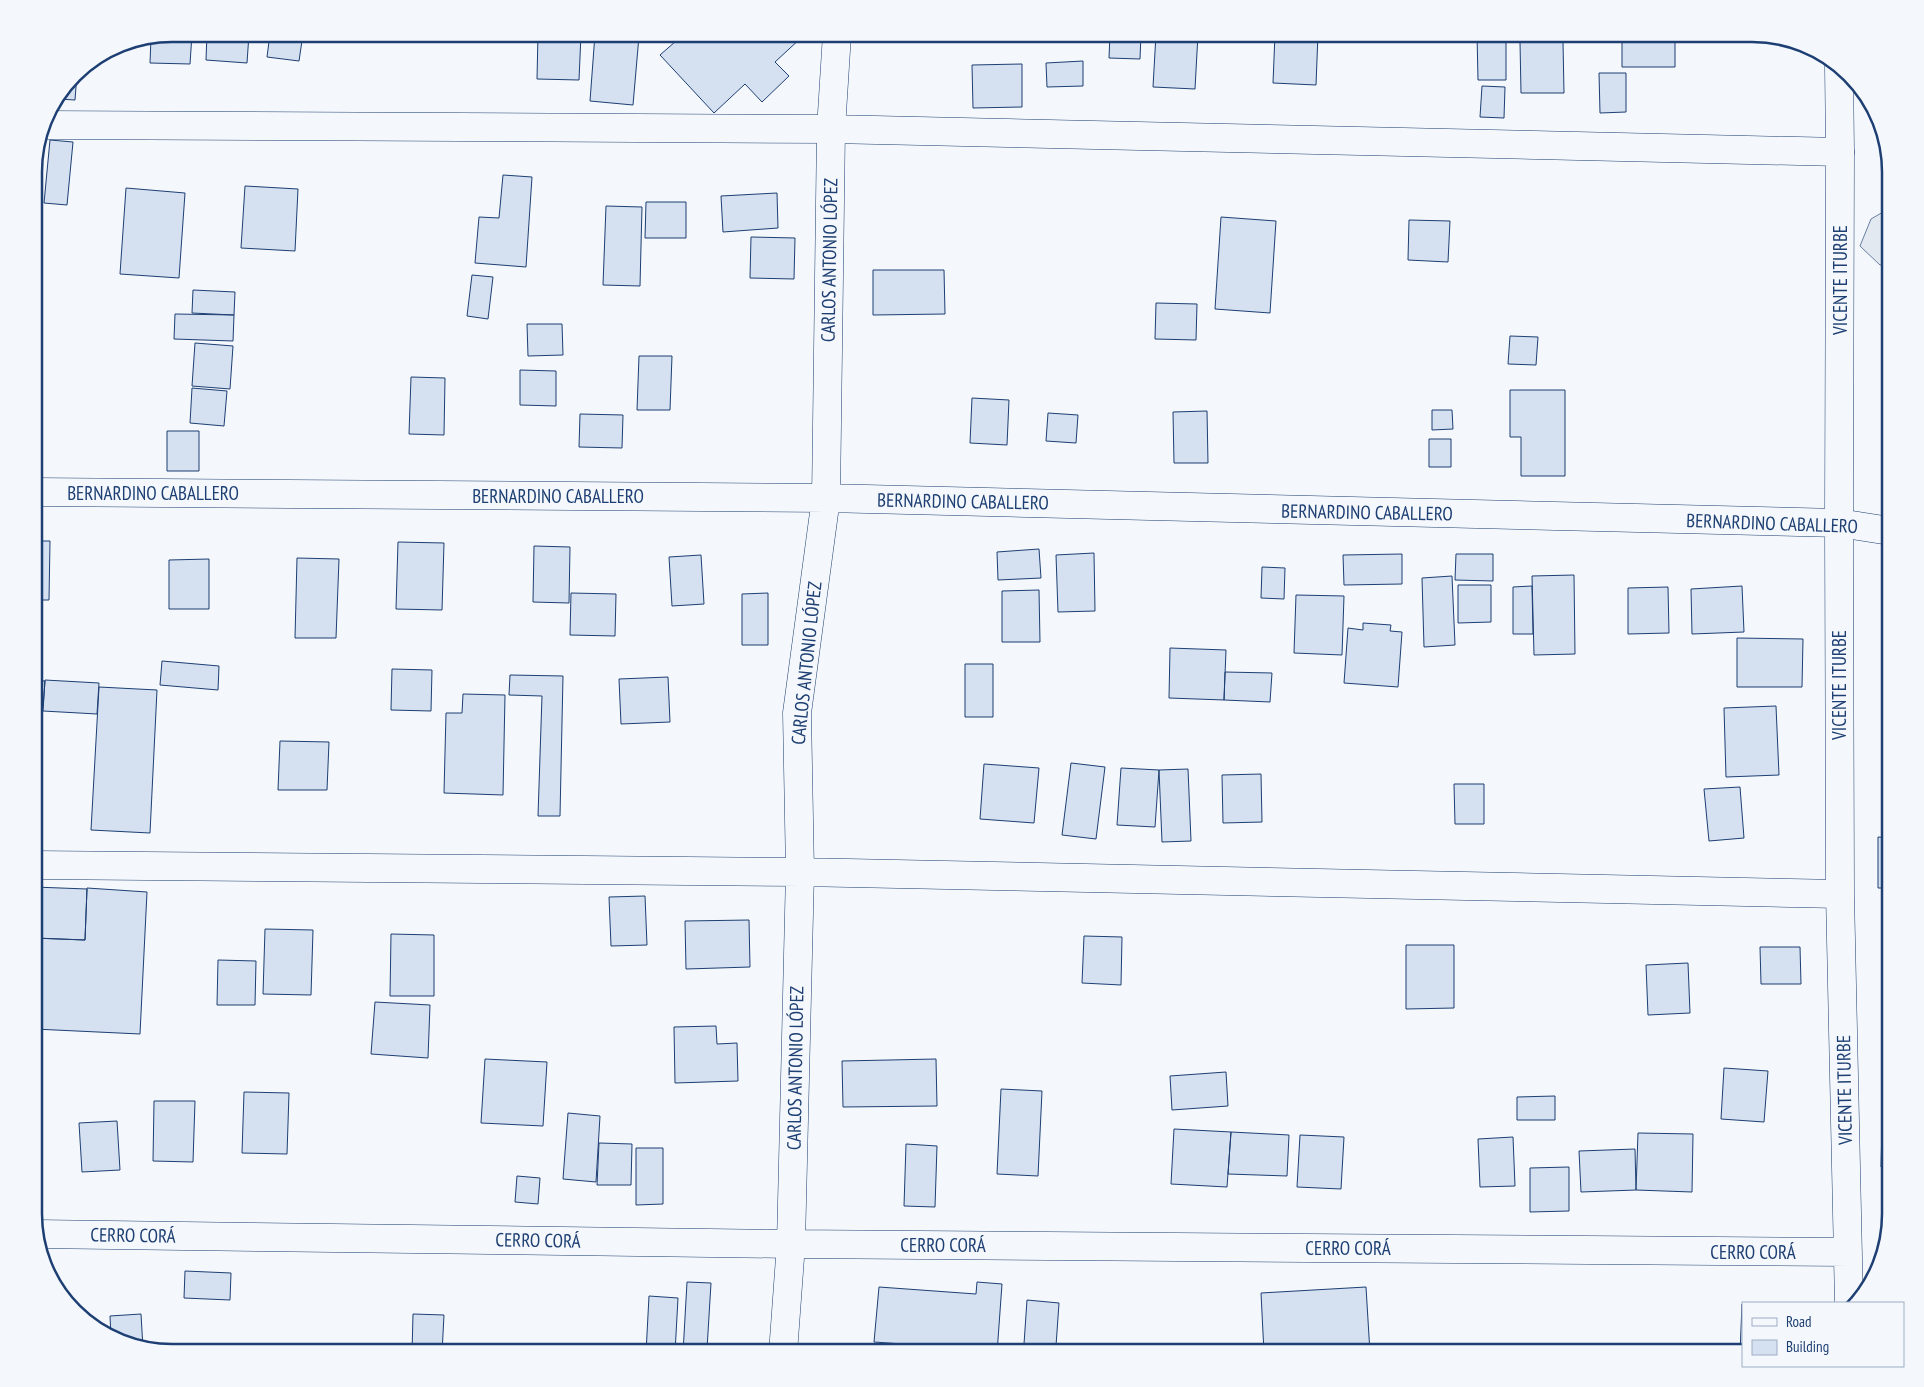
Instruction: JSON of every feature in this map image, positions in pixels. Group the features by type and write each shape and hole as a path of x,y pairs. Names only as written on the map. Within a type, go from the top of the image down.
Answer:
{"street":[{"name":"CARLOS ANTONIO LÓPEZ","path":"784,1344 791,1244 800,872 797,713 826,498 831,129 836,43"},
{"name":"VICENTE ITURBE","path":"1839,77 1840,894 1848,1301"},
{"path":"51,125 831,129 1840,152"},
{"name":"BERNARDINO CABALLERO","path":"43,492 826,498 1839,523 1882,530"},
{"path":"43,865 800,872 1840,894"},
{"name":"CERRO CORÁ","path":"44,1234 791,1244 1848,1252"}],"shaded area":[{"path":"1882,213 1882,265 1860,246 1871,219"}],"building":[{"path":"1110,42 1141,42 1140,59 1109,58"},
{"path":"1156,42 1198,42 1195,89 1153,87"},
{"path":"1275,42 1318,42 1316,85 1273,83"},
{"path":"1477,42 1506,42 1506,80 1478,80"},
{"path":"1520,42 1563,42 1564,93 1521,93"},
{"path":"1622,42 1675,42 1675,67 1622,67"},
{"path":"191,43 190,64 150,63 151,45"},
{"path":"207,43 248,43 247,63 206,60"},
{"path":"269,43 302,43 299,61 267,57"},
{"path":"538,43 581,43 579,80 537,79"},
{"path":"594,43 638,43 633,105 590,101"},
{"path":"674,43 796,43 775,62 789,76 762,102 745,84 714,113 660,55"},
{"path":"1083,61 1083,86 1047,87 1046,63"},
{"path":"1022,64 1022,107 973,108 972,65"},
{"path":"1599,73 1626,73 1626,112 1600,113"},
{"path":"76,86 75,100 65,99"},
{"path":"1482,86 1505,87 1504,118 1480,117"},
{"path":"50,140 73,142 67,205 44,203"},
{"path":"503,175 532,177 526,267 475,263 479,217 499,218"},
{"path":"245,186 298,189 295,251 241,248"},
{"path":"126,188 185,193 179,278 120,274"},
{"path":"777,193 778,228 723,232 721,196"},
{"path":"646,202 686,202 686,238 645,238"},
{"path":"606,206 642,207 640,286 603,285"},
{"path":"1221,217 1276,221 1270,313 1215,309"},
{"path":"1409,220 1450,221 1448,262 1408,260"},
{"path":"751,237 795,238 794,279 750,278"},
{"path":"873,270 944,270 945,314 873,315"},
{"path":"472,275 493,277 488,319 467,316"},
{"path":"193,290 235,292 234,315 192,313"},
{"path":"1156,303 1197,304 1196,340 1155,339"},
{"path":"175,314 234,315 233,341 174,339"},
{"path":"527,324 562,324 563,355 528,356"},
{"path":"1510,336 1538,337 1536,365 1508,364"},
{"path":"195,343 233,346 230,389 192,386"},
{"path":"639,356 672,356 670,410 637,410"},
{"path":"520,370 556,371 556,406 520,405"},
{"path":"411,377 445,378 444,435 409,434"},
{"path":"192,388 227,391 224,426 190,423"},
{"path":"1510,390 1565,390 1565,476 1521,476 1521,437 1510,437"},
{"path":"972,398 1009,400 1007,445 970,443"},
{"path":"1432,410 1452,410 1453,429 1432,430"},
{"path":"1207,411 1208,463 1174,463 1173,412"},
{"path":"1048,413 1078,415 1076,443 1046,441"},
{"path":"580,414 623,415 622,448 579,447"},
{"path":"167,431 199,431 199,471 167,471"},
{"path":"1429,439 1451,439 1451,467 1429,467"},
{"path":"43,541 50,541 49,600 43,600"},
{"path":"398,542 444,543 442,610 396,609"},
{"path":"534,546 570,547 569,603 533,602"},
{"path":"1039,549 1041,578 998,580 997,552"},
{"path":"1094,553 1095,611 1058,612 1056,555"},
{"path":"1402,554 1402,584 1344,585 1343,555"},
{"path":"1456,554 1493,554 1493,581 1455,580"},
{"path":"701,555 704,604 672,606 669,557"},
{"path":"297,558 339,559 336,638 295,638"},
{"path":"209,559 209,609 169,609 169,560"},
{"path":"1262,567 1285,568 1284,599 1261,598"},
{"path":"1574,575 1575,654 1534,655 1532,576"},
{"path":"1452,576 1455,645 1424,647 1422,578"},
{"path":"1458,585 1491,585 1491,622 1458,623"},
{"path":"1532,586 1533,634 1513,634 1513,587"},
{"path":"1742,586 1744,632 1692,634 1691,589"},
{"path":"1668,587 1669,633 1628,634 1628,588"},
{"path":"1039,590 1040,642 1002,642 1002,591"},
{"path":"571,593 616,594 615,636 570,635"},
{"path":"768,593 768,645 742,645 742,594"},
{"path":"1296,595 1344,596 1342,655 1294,653"},
{"path":"1363,623 1391,625 1390,631 1402,632 1398,687 1344,683 1348,628 1363,630"},
{"path":"1737,638 1803,639 1802,687 1737,687"},
{"path":"1170,648 1226,650 1224,700 1169,698"},
{"path":"162,661 219,666 218,690 160,685"},
{"path":"965,664 993,664 993,717 965,717"},
{"path":"392,669 432,670 431,711 391,710"},
{"path":"1225,672 1272,673 1270,702 1224,700"},
{"path":"510,675 563,676 560,816 538,816 542,696 509,695"},
{"path":"668,677 670,722 621,724 619,679"},
{"path":"45,680 99,683 97,714 43,711"},
{"path":"43,681 45,681 43,707"},
{"path":"99,687 157,690 150,833 91,830"},
{"path":"463,694 505,695 503,795 444,793 446,713 462,713"},
{"path":"1776,706 1779,775 1726,777 1724,708"},
{"path":"280,741 329,742 327,790 278,790"},
{"path":"1071,763 1105,767 1096,839 1062,835"},
{"path":"984,764 1039,768 1034,823 980,819"},
{"path":"1121,768 1159,770 1155,827 1117,825"},
{"path":"1188,769 1191,841 1162,842 1159,770"},
{"path":"1261,774 1262,822 1223,823 1222,775"},
{"path":"1454,784 1484,784 1484,824 1455,824"},
{"path":"1740,787 1744,838 1709,841 1704,789"},
{"path":"1878,837 1882,837 1882,888 1878,888"},
{"path":"43,887 87,889 85,940 43,938"},
{"path":"87,888 147,892 140,1034 43,1029 43,938 85,940"},
{"path":"645,896 647,945 611,946 609,897"},
{"path":"749,920 750,967 686,969 685,921"},
{"path":"265,929 313,930 311,995 263,994"},
{"path":"391,934 434,935 434,996 390,996"},
{"path":"1084,936 1122,937 1121,985 1082,983"},
{"path":"1406,945 1454,945 1454,1008 1406,1009"},
{"path":"1760,947 1800,947 1801,984 1761,984"},
{"path":"218,960 256,961 255,1005 217,1005"},
{"path":"1688,963 1690,1013 1648,1015 1646,965"},
{"path":"375,1002 430,1005 428,1058 371,1054"},
{"path":"716,1026 717,1044 737,1043 738,1081 675,1083 674,1027"},
{"path":"485,1059 547,1062 543,1126 481,1123"},
{"path":"936,1059 937,1106 843,1107 842,1061"},
{"path":"1724,1068 1768,1071 1764,1122 1721,1119"},
{"path":"1226,1072 1228,1106 1172,1110 1170,1076"},
{"path":"1001,1089 1042,1091 1038,1176 997,1174"},
{"path":"244,1092 289,1093 287,1154 242,1153"},
{"path":"1555,1096 1555,1120 1517,1120 1517,1097"},
{"path":"154,1101 195,1101 193,1162 153,1161"},
{"path":"568,1113 600,1116 596,1182 563,1179"},
{"path":"117,1121 120,1170 82,1172 79,1123"},
{"path":"1882,1125 1882,1167 1881,1167"},
{"path":"1174,1129 1231,1132 1227,1187 1171,1184"},
{"path":"1231,1132 1289,1135 1287,1176 1228,1174"},
{"path":"1638,1133 1693,1134 1692,1192 1636,1190"},
{"path":"1300,1135 1344,1137 1341,1189 1297,1187"},
{"path":"1513,1137 1515,1186 1480,1187 1478,1139"},
{"path":"599,1143 632,1144 631,1185 597,1185"},
{"path":"906,1144 937,1146 935,1207 904,1206"},
{"path":"636,1148 663,1148 663,1204 636,1205"},
{"path":"1635,1149 1636,1190 1581,1192 1579,1151"},
{"path":"1569,1167 1569,1211 1530,1212 1530,1168"},
{"path":"517,1176 540,1178 538,1204 515,1202"},
{"path":"185,1271 231,1273 230,1300 184,1298"},
{"path":"687,1282 711,1283 707,1344 684,1344"},
{"path":"977,1282 1002,1284 998,1344 903,1344 874,1342 879,1287 976,1294"},
{"path":"1366,1287 1369,1344 1264,1344 1261,1293"},
{"path":"649,1296 678,1298 675,1344 646,1344"},
{"path":"1027,1300 1059,1303 1056,1344 1024,1344"},
{"path":"1742,1304 1742,1344 1740,1344"},
{"path":"141,1314 143,1341 123,1335 111,1328 110,1316"},
{"path":"413,1314 444,1315 442,1344 412,1344"}]}
